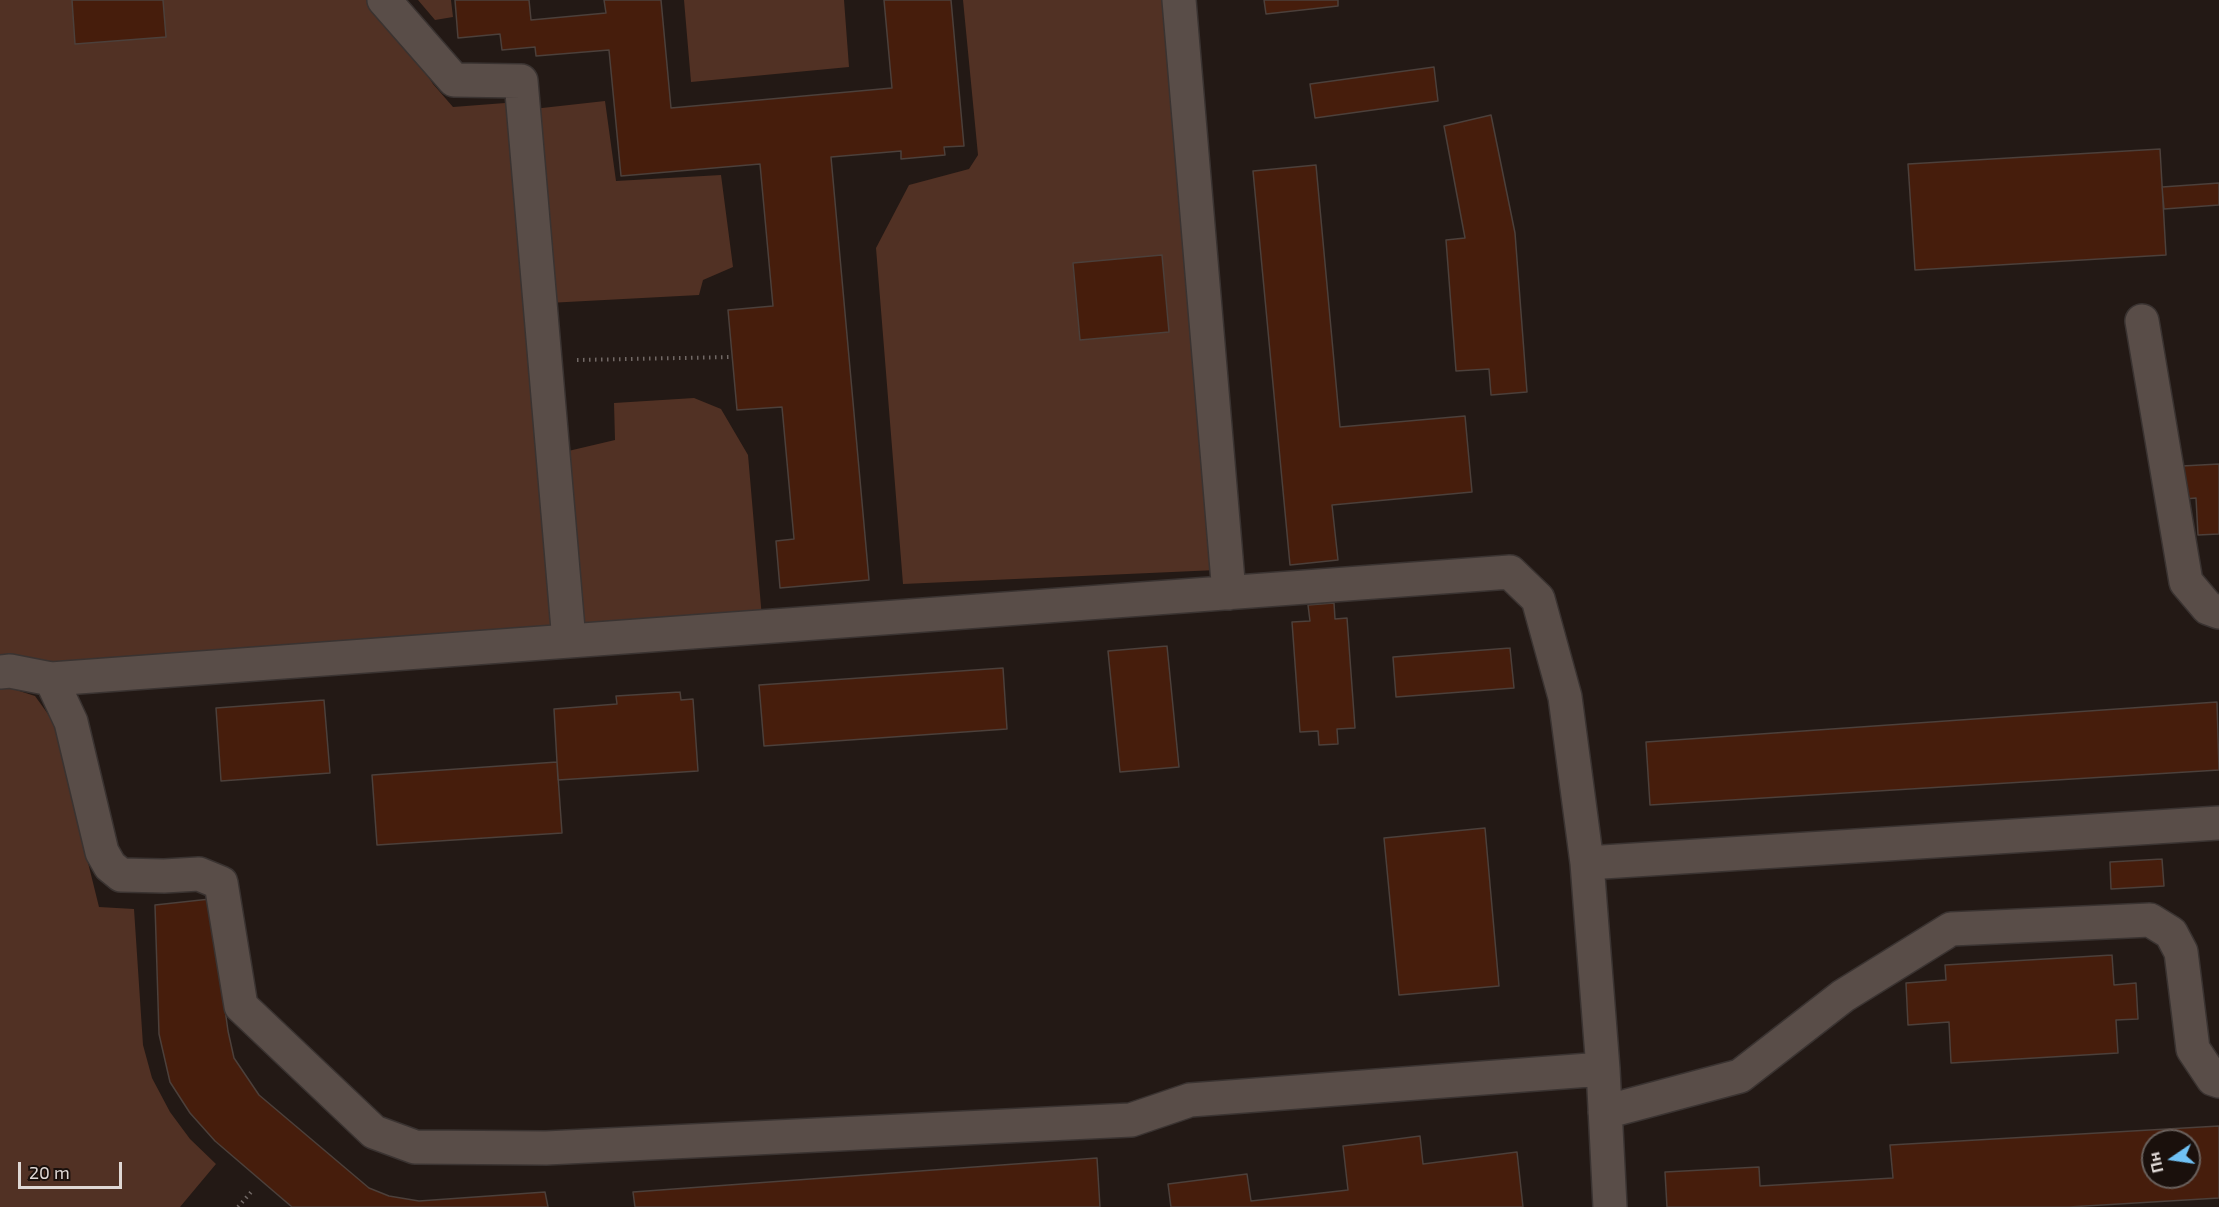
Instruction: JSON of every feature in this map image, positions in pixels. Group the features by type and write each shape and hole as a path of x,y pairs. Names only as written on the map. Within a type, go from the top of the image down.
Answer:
{"street":[{"path":"384,0 454,80 521,81 569,641"},
{"path":"1179,0 1229,593"},
{"path":"2142,321 2186,582 2208,608 2219,612"},
{"path":"0,672 10,671 51,679 1510,572 1538,599 1565,697 1587,862 1611,1207"},
{"path":"51,679 71,722 102,852 110,866 121,875 199,874 221,883 241,1006 374,1132 415,1147 546,1148 1131,1120 1190,1100 1603,1069"},
{"path":"1587,862 2219,823"},
{"path":"1605,1112 1740,1076 1843,996 1951,929 1963,928 2150,920 2171,933 2181,952 2193,1049 2213,1079 2219,1081"}],"path":[{"path":"545,361 732,357"},
{"path":"238,1207 252,1191"}],"shaded area":[{"path":"0,0 372,0 401,34 433,84 453,107 518,102 562,632 49,670 0,665"},
{"path":"418,0 451,0 453,17 435,20"},
{"path":"684,0 844,0 849,67 691,82"},
{"path":"963,0 1163,0 1217,570 903,584 876,248 909,185 969,169 978,155","holes":["1162,256 1168,332 1080,340 1073,264"]},
{"path":"605,101 616,181 721,175 733,267 703,280 699,295 548,303 533,109"},
{"path":"694,398 721,409 748,455 762,618 582,628 564,452 615,440 614,403"},
{"path":"10,688 35,696 53,721 99,907 134,909 143,1045 152,1078 170,1112 190,1139 216,1164 180,1207 0,1207 0,689"}],"building":[{"path":"72,0 163,0 166,37 75,44"},
{"path":"455,0 529,0 531,20 606,13 604,0 661,0 671,108 892,88 884,0 951,0 964,146 944,147 945,155 901,159 901,151 831,157 869,580 780,588 776,541 794,539 782,407 737,410 728,310 773,306 760,164 621,176 609,50 536,56 535,47 502,50 500,34 458,38"},
{"path":"1264,0 1338,0 1338,6 1266,14"},
{"path":"1434,67 1438,101 1315,118 1310,84"},
{"path":"1491,115 1515,233 1527,392 1491,395 1489,369 1456,371 1446,240 1465,238 1444,126"},
{"path":"2160,149 2166,255 1915,270 1908,164"},
{"path":"1316,165 1340,427 1465,416 1472,492 1332,505 1338,560 1290,565 1253,171"},
{"path":"2219,183 2219,205 2164,209 2162,187"},
{"path":"1162,255 1169,332 1080,340 1073,263"},
{"path":"2219,464 2219,534 2198,535 2196,498 2184,499 2182,466"},
{"path":"1334,603 1335,619 1347,618 1355,728 1337,729 1338,744 1319,745 1318,731 1300,732 1292,622 1310,621 1308,605"},
{"path":"1167,646 1179,767 1120,772 1108,651"},
{"path":"1510,648 1514,688 1396,697 1393,657"},
{"path":"1003,668 1007,729 764,746 759,685"},
{"path":"680,692 681,700 693,699 698,771 558,780 554,709 617,704 616,696"},
{"path":"324,700 330,773 221,781 216,708"},
{"path":"2217,702 2219,770 1650,805 1646,742"},
{"path":"557,762 562,833 377,845 372,775"},
{"path":"1485,828 1499,986 1399,995 1384,838"},
{"path":"2162,859 2164,886 2111,889 2110,862"},
{"path":"210,899 228,1031 234,1058 259,1095 369,1188 389,1196 419,1201 545,1192 548,1207 292,1207 215,1141 190,1113 170,1082 159,1034 155,905"},
{"path":"2112,955 2114,985 2136,983 2138,1019 2116,1020 2118,1053 1951,1063 1949,1022 1908,1025 1906,983 1946,980 1945,965"},
{"path":"2219,1126 2219,1198 2069,1207 1667,1207 1665,1172 1759,1167 1760,1186 1893,1178 1890,1145 2141,1131 2141,1189 2201,1189 2201,1129 2167,1129"},
{"path":"1420,1136 1423,1164 1517,1152 1523,1207 1171,1207 1168,1184 1247,1174 1251,1201 1348,1190 1343,1146"},
{"path":"1097,1158 1100,1207 635,1207 633,1192"}]}
